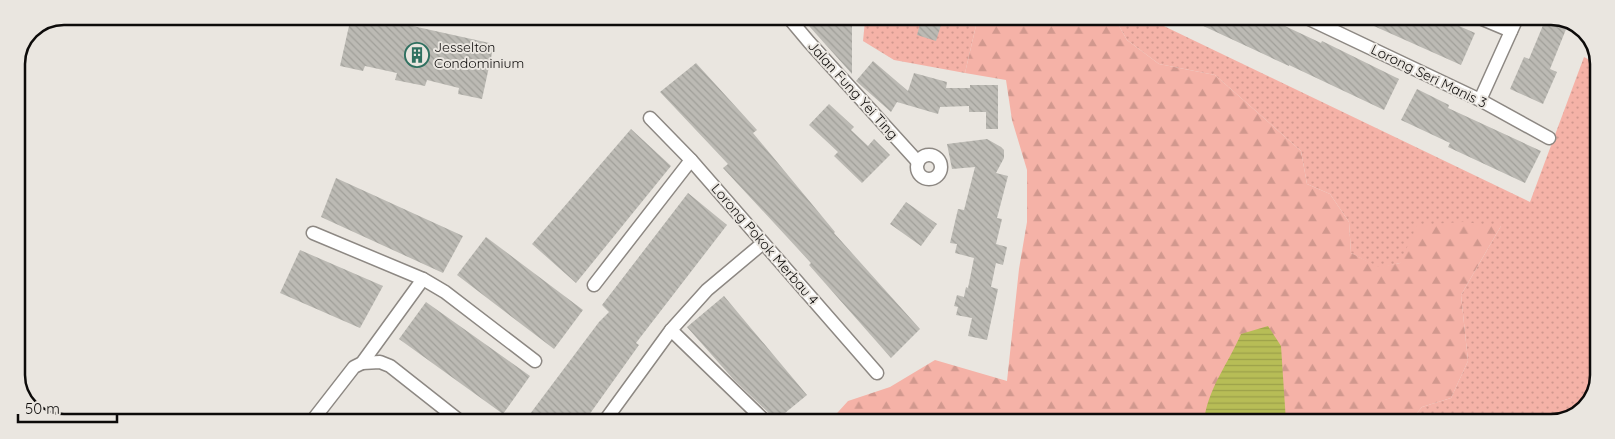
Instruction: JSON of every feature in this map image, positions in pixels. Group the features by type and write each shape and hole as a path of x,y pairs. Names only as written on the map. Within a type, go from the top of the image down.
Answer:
{"street":[{"name":"Jalan Fung Yei Ting","path":"795,25 918,162"},
{"name":"Lorong Seri Manis 3","path":"1322,25 1480,100 1548,138"},
{"path":"1496,25 1510,31"},
{"path":"1480,100 1513,25"},
{"name":"Lorong Pokok Merbau 4","path":"650,118 691,160 877,373"},
{"path":"594,285 691,160"},
{"path":"313,233 423,279 444,292 535,362"},
{"path":"610,414 671,330 707,290 763,243"},
{"path":"362,363 423,279"},
{"path":"671,330 758,414"},
{"path":"318,414 354,367 362,363 380,362 390,366 452,414"}],"green space":[{"path":"865,25 976,25 965,73 894,60 863,41"},
{"path":"976,25 1119,25 1127,40 1159,64 1215,75 1301,151 1307,184 1330,194 1349,222 1351,253 1379,267 1400,263 1417,225 1463,222 1501,226 1461,295 1468,361 1451,398 1422,407 1416,414 836,414 848,401 890,387 935,360 1007,381 1019,269 1027,222 1027,170 1012,120 1006,80 965,73"},
{"path":"1119,25 1162,25 1530,202 1584,57 1590,60 1590,375 1589,385 1580,401 1568,410 1556,414 1416,414 1422,407 1451,398 1468,361 1461,295 1501,226 1400,263 1379,268 1351,253 1349,222 1330,194 1307,184 1301,151 1215,75 1159,64 1127,40"}],"shaded area":[{"path":"1268,326 1281,346 1285,414 1205,414 1209,399 1241,334"}],"building":[{"name":"Jesselton Condominium","path":"349,25 408,25 494,44 482,99 458,94 459,88 427,80 425,86 395,80 397,73 365,66 363,71 340,66"},
{"path":"852,25 852,74 809,26"},
{"path":"920,25 941,25 936,41 917,35"},
{"path":"1201,25 1283,25 1321,43 1322,41 1399,79 1384,110"},
{"path":"1372,25 1457,25 1475,33 1461,65"},
{"path":"1543,25 1566,28 1550,69 1557,72 1543,104 1510,89 1524,57 1529,59"},
{"path":"873,61 908,91 914,73 947,82 946,88 970,88 970,85 998,85 998,129 986,129 986,112 969,112 969,106 940,107 938,114 897,102 891,112 856,81"},
{"path":"696,63 757,130 753,133 834,233 920,329 891,358 809,265 811,263 723,168 728,164 660,92"},
{"path":"1417,89 1449,105 1448,108 1541,151 1525,183 1448,147 1450,143 1401,120"},
{"path":"829,104 854,127 851,130 868,146 874,139 890,155 862,183 834,156 838,152 809,125"},
{"path":"631,129 671,166 576,283 532,244"},
{"path":"987,139 1004,150 1004,158 996,173 1008,176 997,218 1002,219 996,244 1007,247 1003,265 996,263 991,287 998,289 987,340 968,336 972,318 956,315 958,307 954,306 957,295 964,297 966,287 968,288 974,258 955,253 957,244 950,243 958,209 964,210 975,167 952,169 947,144"},
{"path":"336,178 463,236 443,273 321,217"},
{"path":"688,193 727,225 636,343 639,345 590,414 530,414 599,322 609,312 602,305"},
{"path":"906,202 937,224 921,246 890,224"},
{"path":"486,237 583,310 554,349 457,275"},
{"path":"300,250 383,286 360,328 280,293"},
{"path":"724,296 807,395 784,414 770,414 734,380 687,327"},
{"path":"426,302 530,376 503,414 399,339"}],"place":[{"name":"Jesselton Condominium","path":"417,55"}]}
